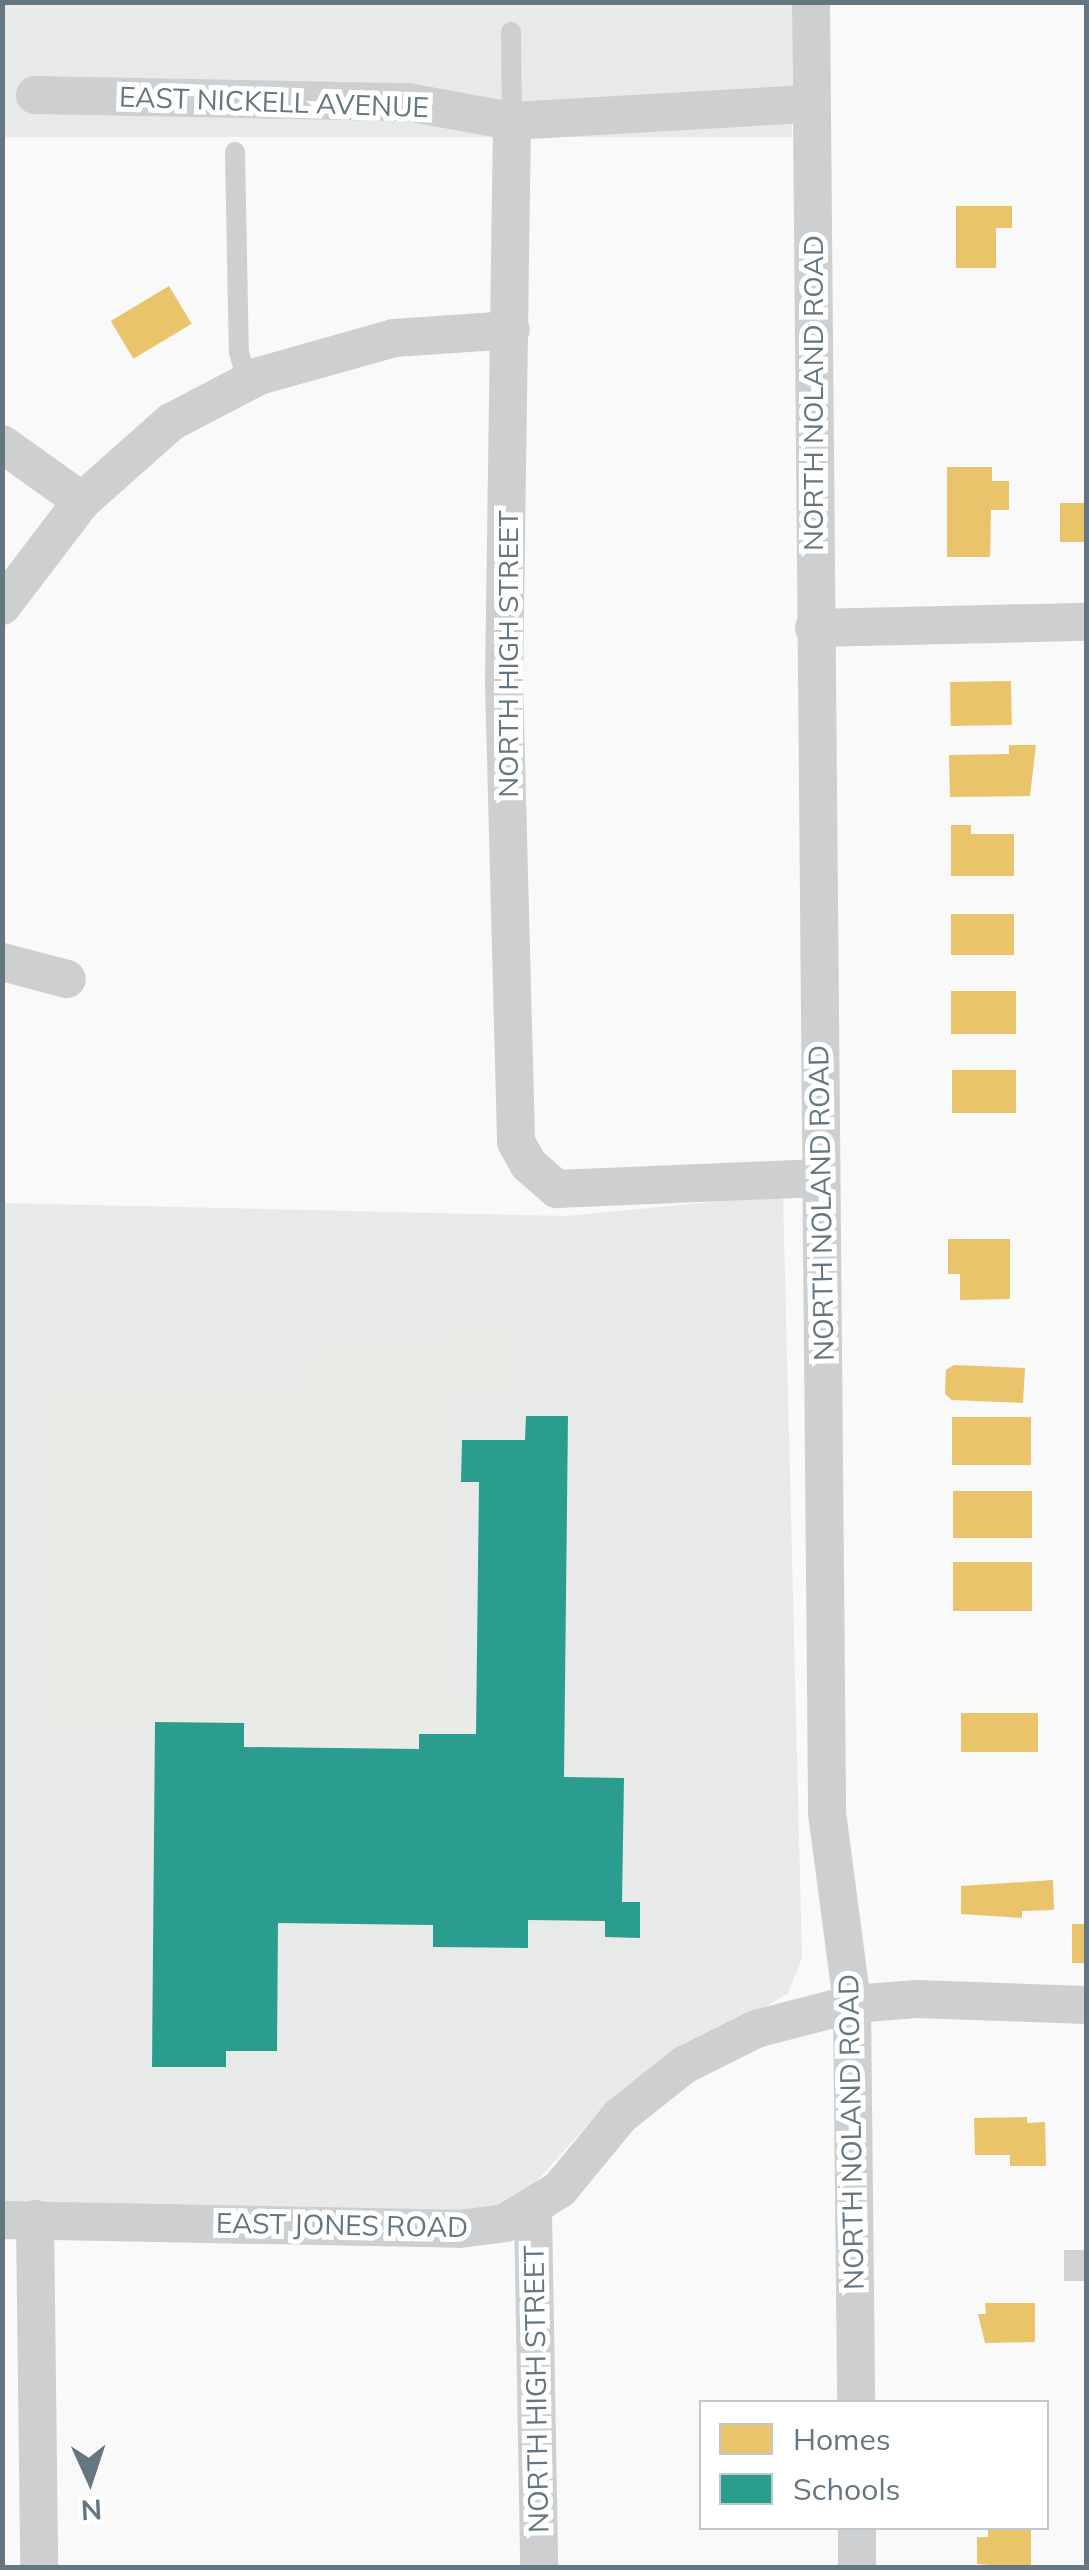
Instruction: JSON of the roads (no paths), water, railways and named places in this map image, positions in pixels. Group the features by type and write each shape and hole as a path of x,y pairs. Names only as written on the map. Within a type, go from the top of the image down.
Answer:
{"street":[{"name":"NORTH NOLAND ROAD","path":"811,2 827,1813 852,2004 856,2400"},
{"name":"EAST NICKELL AVENUE","path":"35,95 406,102 512,120 811,104"},
{"name":"NORTH HIGH STREET","path":"512,120 504,682 516,1142 557,1189 820,1178"},
{"path":"2,606 82,502 171,422 247,382 394,338 511,330"},
{"path":"2,444 82,502"},
{"path":"814,628 1086,622"},
{"path":"2,962 66,979"},
{"path":"533,2211 620,2116 684,2065 756,2029 852,2004 917,1999 1086,2005"},
{"name":"NORTH HIGH STREET","path":"533,2211 539,2568"},
{"name":"EAST JONES ROAD","path":"19,2220 460,2230 533,2211"},
{"path":"19,2220 39,2568"},
{"path":"857,2530 857,2568"}],"lane":[{"path":"512,32 512,120"},
{"path":"235,152 239,352 247,382"}]}
